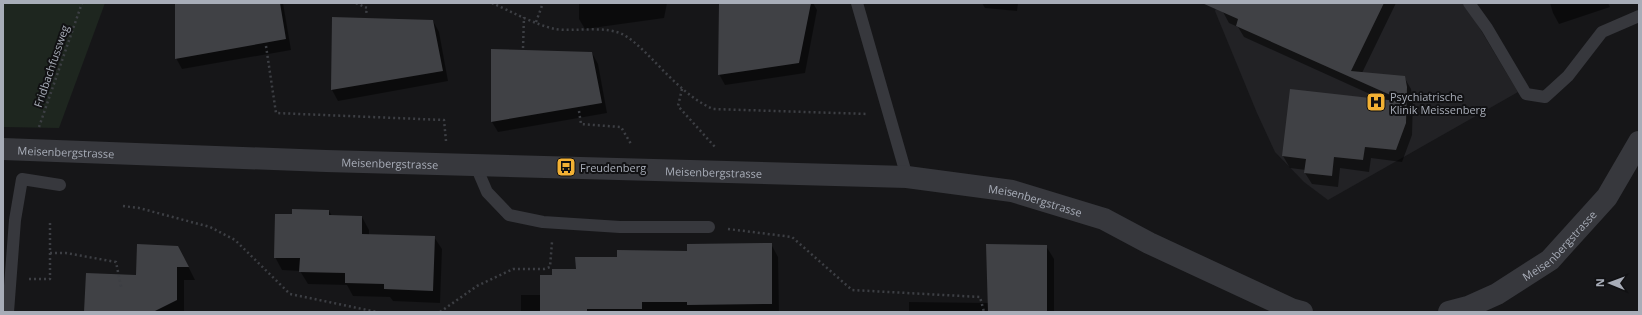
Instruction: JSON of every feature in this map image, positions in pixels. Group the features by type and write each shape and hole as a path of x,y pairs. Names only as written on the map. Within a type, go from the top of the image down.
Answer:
{"street":[{"name":"Meisenbergstrasse","path":"1449,312 1497,294 1550,260 1607,196 1639,142"},
{"name":"Meisenbergstrasse","path":"3,149 734,173 907,177 1012,190 1104,219 1185,260 1291,309 1302,312"}],"lane":[{"path":"857,3 907,177"},
{"path":"1469,3 1488,28 1526,94 1545,97 1568,76 1602,32 1639,16"},
{"path":"475,164 487,192 509,215 543,222 620,227 710,227"},
{"path":"8,312 15,220 22,179 60,185"}],"path":[{"name":"Fridbachfussweg","path":"36,134 82,3"},
{"path":"356,3 366,8 366,14"},
{"path":"492,3 555,29 610,31 622,34 634,41 682,89 696,100 713,109 889,115"},
{"path":"536,22 543,3"},
{"path":"522,48 524,17"},
{"path":"266,46 276,113 444,120 448,164"},
{"path":"682,89 678,106 721,154 734,173"},
{"path":"579,111 581,124 621,127 645,170"},
{"path":"123,206 139,208 210,227 235,240 290,294 377,312"},
{"path":"50,222 50,279"},
{"path":"710,227 792,237 852,290 980,297 984,312"},
{"path":"440,312 477,286 513,269 544,269 550,267 552,241 544,240"},
{"path":"50,253 66,253 116,262 121,287"}],"shaded area":[{"path":"3,3 105,3 59,128 3,127"},
{"name":"Psychiatrische Klinik Meissenberg","path":"1218,3 1463,3 1470,12 1518,92 1328,200 1304,182 1275,152 1257,113 1215,11"}],"building":[{"path":"175,3 280,3 286,39 175,59"},
{"path":"719,3 811,3 799,63 718,75"},
{"path":"1202,3 1384,3 1351,71 1405,76 1407,87 1406,123 1396,150 1365,147 1363,160 1334,157 1332,176 1304,173 1306,159 1282,156 1290,89 1406,102 1236,26 1238,19"},
{"path":"332,17 433,20 443,71 331,90"},
{"path":"491,49 592,52 602,103 491,122"},
{"path":"292,209 329,210 329,215 362,216 362,234 435,236 433,291 384,289 384,284 345,283 345,273 299,272 300,258 274,258 275,214 292,214"},
{"path":"772,243 772,304 687,305 687,302 642,302 642,309 587,309 587,312 540,312 540,275 552,275 552,269 576,269 575,257 617,257 617,250 687,251 687,244"},
{"path":"137,244 178,246 189,267 177,267 177,300 153,312 84,312 86,273 136,275"},
{"path":"986,244 1047,245 1047,312 988,312"}],"place":[{"name":"Psychiatrische Klinik Meissenberg","path":"1376,102"},
{"name":"Freudenberg","path":"566,167"}]}
